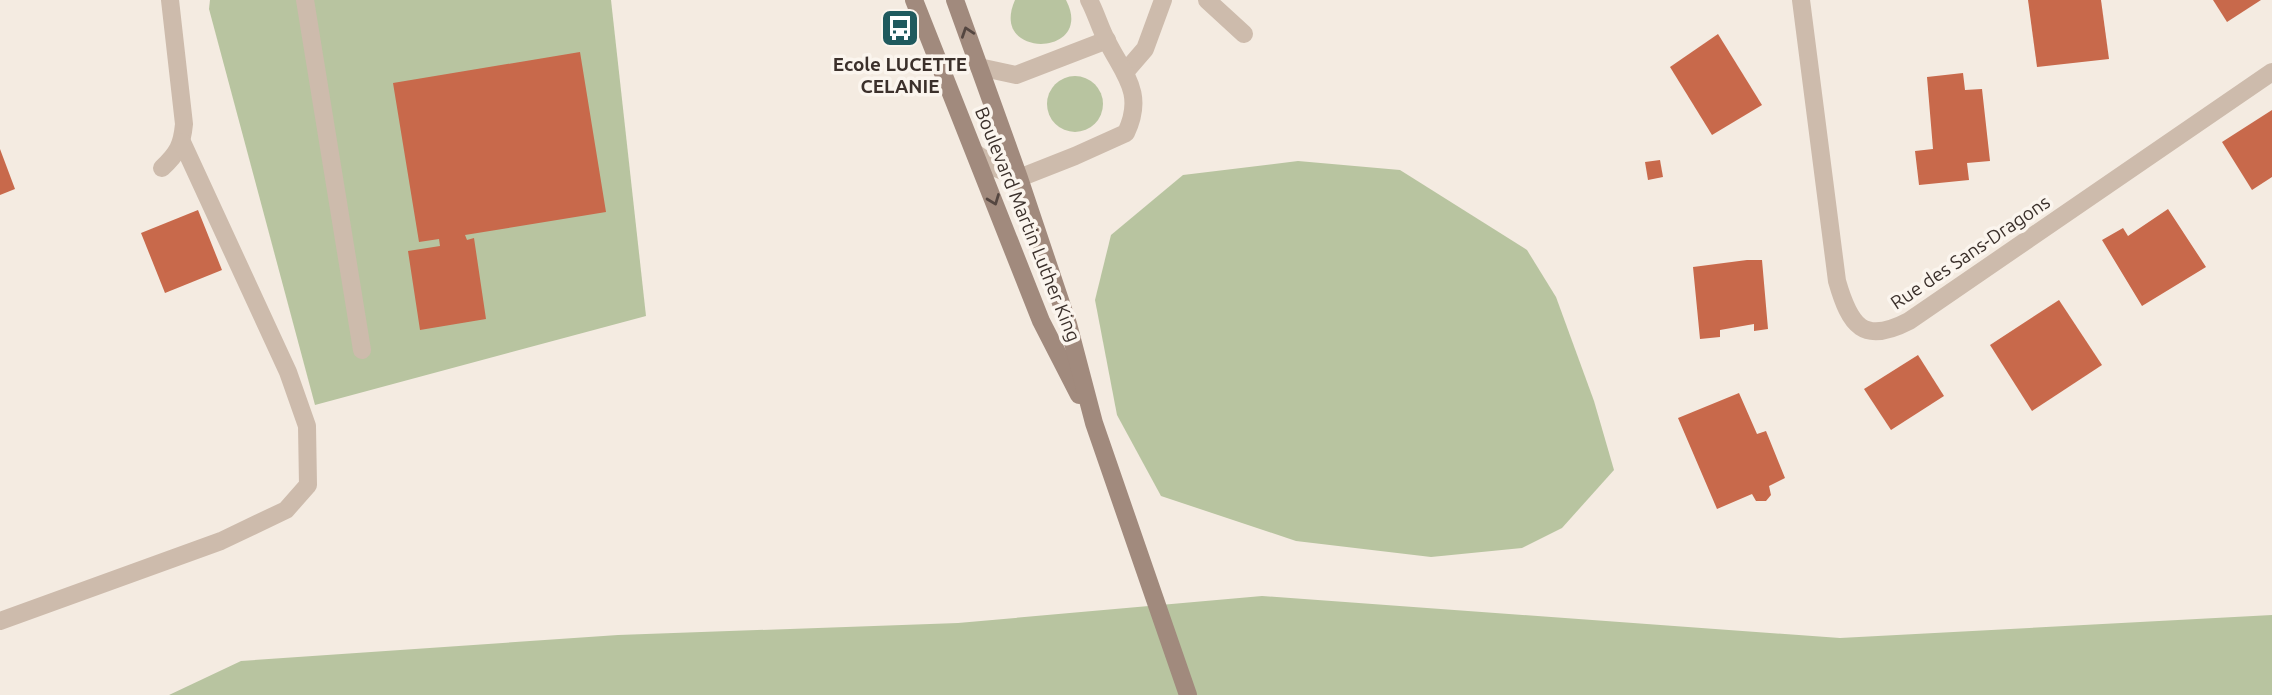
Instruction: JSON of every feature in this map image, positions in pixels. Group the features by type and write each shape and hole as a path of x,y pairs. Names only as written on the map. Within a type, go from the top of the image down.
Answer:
{"main road":[{"name":"Boulevard Martin Luther King","path":"914,0 1041,321 1094,423"},
{"name":"Boulevard Martin Luther King","path":"955,0 1068,324 1094,423 1188,695"}],"street":[{"path":"162,168 175,156 182,142 184,124 170,0"},
{"path":"305,0 362,350"},
{"path":"975,153 998,169 1019,178 1126,133 1133,118 1133,87 1089,0"},
{"path":"1126,71 1145,49 1163,0"},
{"path":"1208,0 1244,34"},
{"name":"Rue des Sans-Dragons","path":"1801,0 1838,281 1849,313 1867,331 1879,333 1909,321 2272,72"},
{"path":"979,67 1016,75 1107,40"},
{"path":"0,621 221,541 286,510 308,485 307,426 288,372 182,142"}],"green space":[{"path":"210,0 611,0 646,316 315,405 209,9"},
{"path":"1015,0 1066,0 1071,19 1067,32 1056,41 1042,44 1027,41 1016,33 1011,20"},
{"path":"1070,76 1080,76 1095,84 1101,93 1101,115 1095,124 1080,132 1070,132 1052,120 1047,109 1047,99 1059,81"},
{"path":"1298,161 1400,170 1527,250 1556,297 1594,401 1614,470 1562,528 1522,548 1431,557 1296,541 1161,496 1117,415 1095,300 1111,235 1183,175"},
{"path":"1262,596 1840,638 2272,615 2272,695 169,695 241,661 618,635 958,623"}],"building":[{"path":"2028,0 2101,0 2109,59 2037,67"},
{"path":"2213,0 2261,0 2227,22"},
{"path":"1718,34 1762,105 1712,135 1670,67"},
{"path":"580,52 606,212 465,235 467,240 474,238 486,319 420,330 408,251 440,246 439,239 419,242 393,83"},
{"path":"1963,73 1965,90 1982,89 1990,161 1967,163 1969,180 1919,185 1915,151 1933,149 1927,77"},
{"path":"2272,110 2272,177 2252,190 2222,142"},
{"path":"0,149 15,189 0,195"},
{"path":"1660,160 1663,177 1648,180 1645,162"},
{"path":"2168,209 2206,267 2142,306 2102,240 2123,228 2128,236"},
{"path":"198,210 222,270 165,293 141,233"},
{"path":"1762,260 1768,329 1754,331 1754,324 1720,330 1720,337 1700,339 1693,267"},
{"path":"2059,300 2102,365 2032,411 1990,345"},
{"path":"1918,355 1944,396 1891,430 1864,389"},
{"path":"1739,393 1757,434 1766,431 1785,478 1769,486 1771,495 1766,501 1756,501 1752,494 1717,509 1678,418"}],"place":[{"name":"Ecole LUCETTE CELANIE","path":"900,28"}]}
